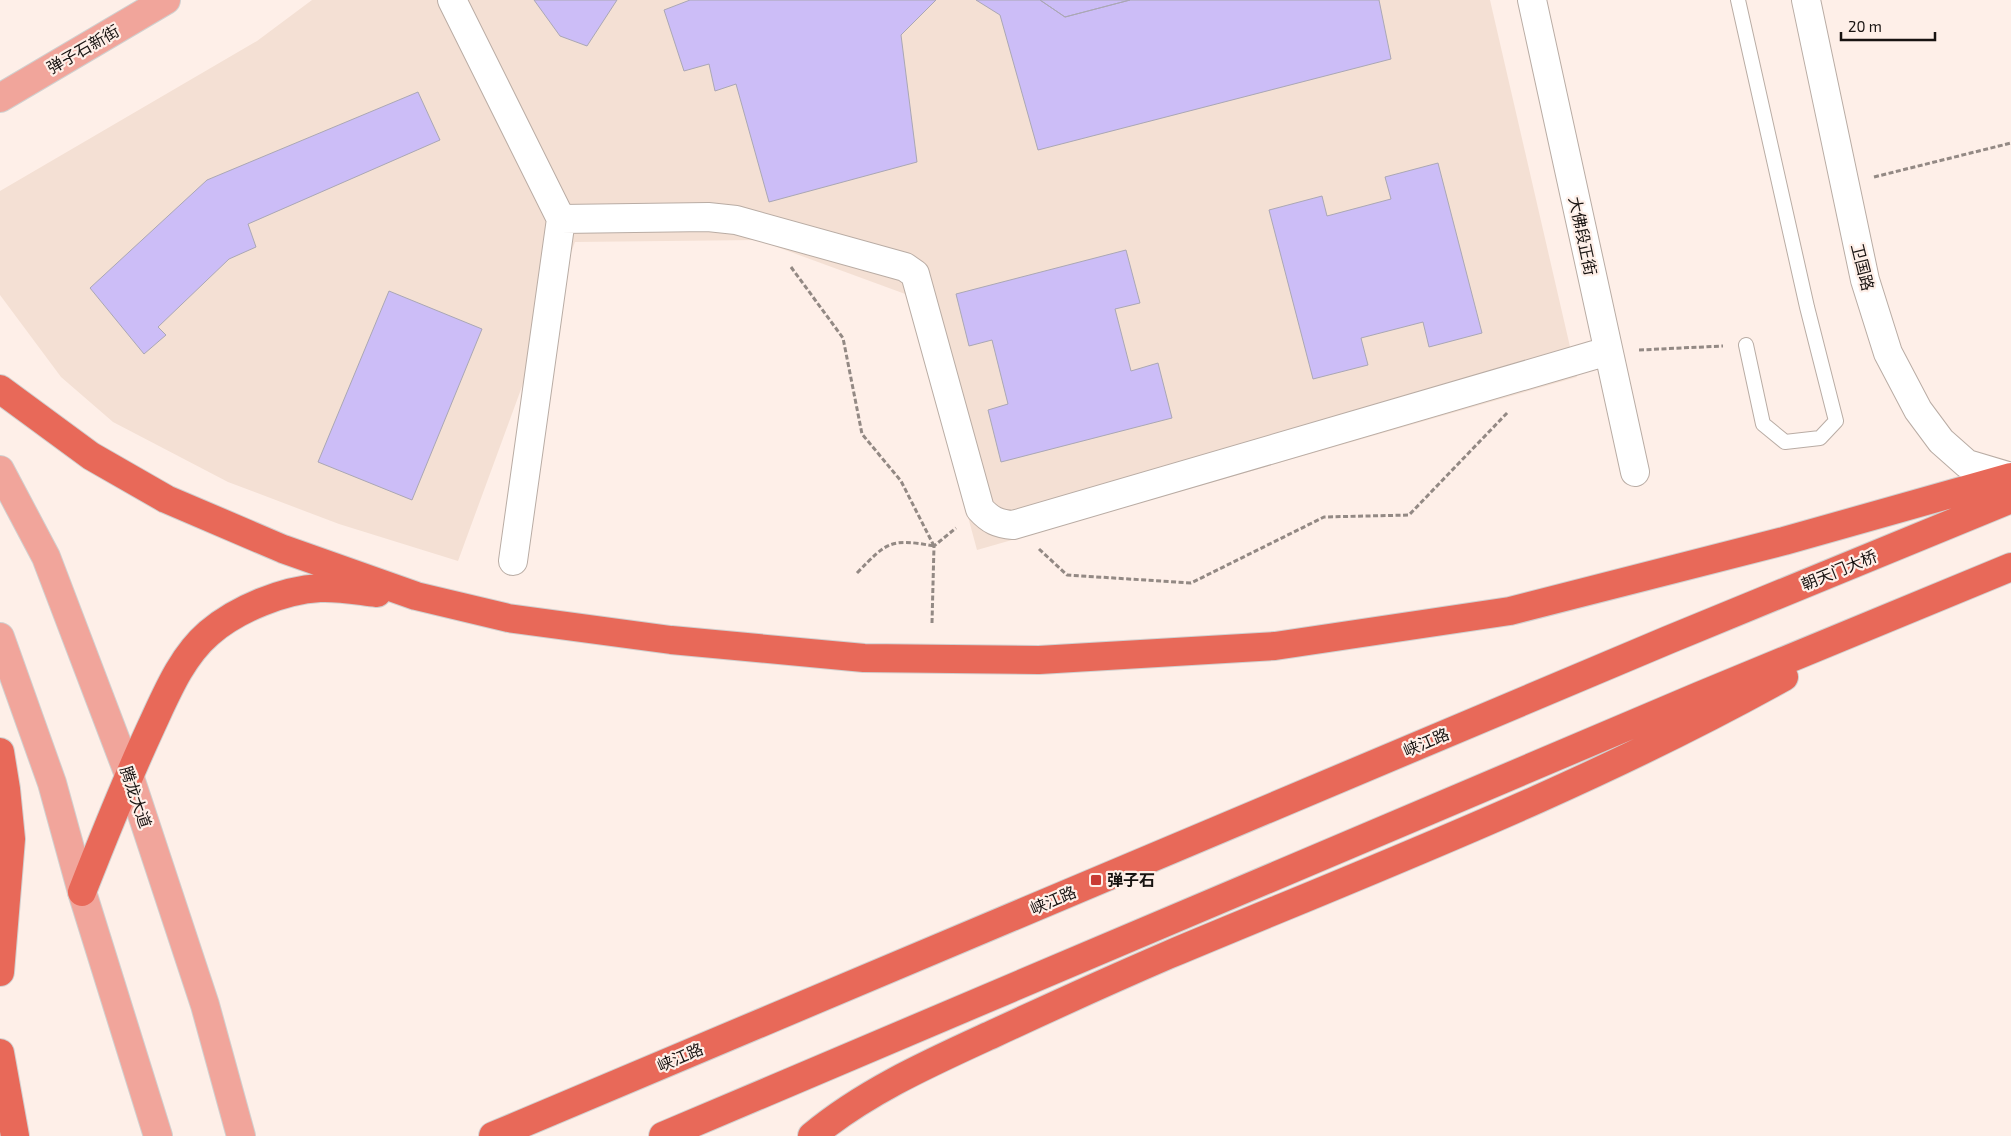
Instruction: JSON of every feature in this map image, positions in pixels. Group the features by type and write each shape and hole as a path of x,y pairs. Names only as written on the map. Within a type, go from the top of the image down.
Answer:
{"highway":[{"path":"0,389 91,456 166,500 283,549 416,596 508,618 671,640 864,658 1039,660 1275,646 1510,612 1784,541 2011,477"},
{"name":"朝天门大桥","path":"1668,640 2011,499"},
{"path":"663,1136 1700,696 2011,567"},
{"path":"82,892 129,775 182,665 208,634 241,613 279,596 320,588 416,596"},
{"path":"812,1136 830,1122 922,1066 1113,979 1466,830 1702,723 1898,613"},
{"name":"峡江路","path":"493,1136 1668,640"},
{"path":"0,752 11,839 0,972"},
{"path":"0,1053 15,1136"}],"main road":[{"name":"弹子石新街","path":"0,98 166,0"},
{"name":"腾龙大道","path":"0,470 46,557 129,775 205,1005 241,1136"},
{"path":"0,637 52,783 82,892 158,1136"}],"street":[{"path":"452,0 561,219 514,561"},
{"name":"大佛段正街","path":"1532,0 1635,472"},
{"name":"卫国路","path":"1806,0 1865,280 1888,353 1918,410 1941,441 1967,464 2011,477"},
{"path":"561,219 708,217 736,220 905,267 915,274 980,509 989,519 1000,524 1013,525 1608,351"}],"lane":[{"path":"1738,0 1807,308 1836,421 1820,438 1785,442 1763,424 1746,345"}],"path":[{"path":"1844,183 1950,160 2011,143"},
{"path":"762,227 843,338 862,434 901,481 934,546 932,623"},
{"path":"1608,351 1746,345"},
{"path":"1013,525 1067,575 1190,583 1324,517 1409,515 1510,410"},
{"path":"857,573 881,548 906,541 934,546 980,509"}],"shaded area":[{"path":"312,0 1490,0 1577,377 977,550 908,295 758,240 575,242 458,561 339,524 228,482 113,422 61,377 0,295 0,191 257,41"}],"building":[{"path":"534,0 617,0 587,46 560,36"},
{"path":"690,0 936,0 901,35 917,162 769,202 736,84 715,91 709,64 684,71 664,10"},
{"path":"976,0 1040,0 1065,17 1130,0 1379,0 1391,59 1038,150 1000,15"},
{"path":"1040,0 1130,0 1065,17"},
{"path":"418,92 440,140 248,224 256,247 229,259 158,327 166,335 144,354 90,288 207,180"},
{"path":"1438,163 1482,333 1429,347 1423,322 1361,338 1368,365 1313,379 1269,210 1322,196 1327,216 1391,199 1385,177"},
{"path":"1126,250 1140,303 1115,309 1131,371 1158,363 1172,418 1001,462 988,410 1008,404 992,340 969,346 956,294"},
{"path":"389,291 482,329 412,500 318,462"}],"place":[{"name":"弹子石","path":"1096,880"}]}
